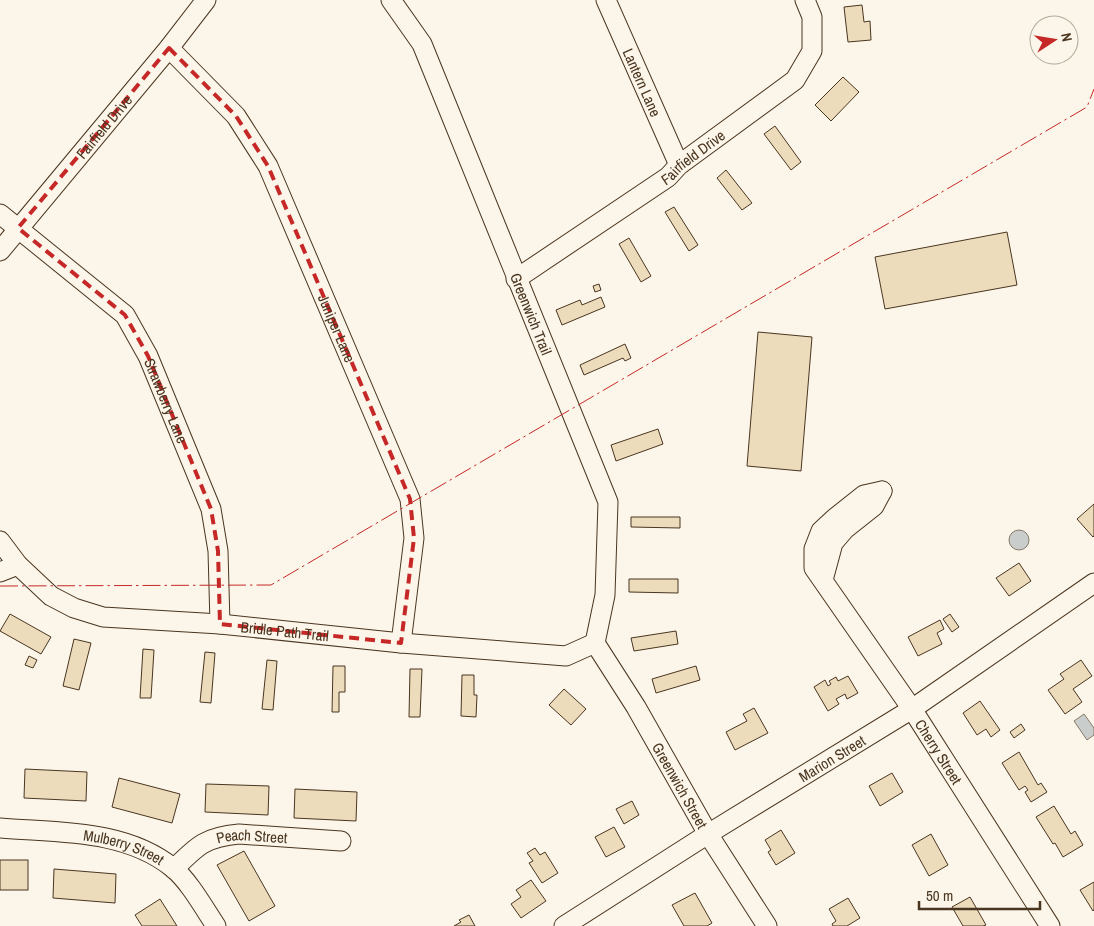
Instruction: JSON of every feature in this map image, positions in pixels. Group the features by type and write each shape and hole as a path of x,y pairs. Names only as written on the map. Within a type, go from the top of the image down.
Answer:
{"street":[{"name":"Fairfield Drive","path":"0,251 169,48 206,0"},
{"name":"Greenwich Trail","path":"391,0 422,44 608,502 605,595 595,643"},
{"name":"Lantern Lane","path":"606,0 679,165"},
{"name":"Fairfield Drive","path":"516,279 668,178 679,165 795,80 812,51 812,17 805,0"},
{"name":"Juniper Lane","path":"169,48 236,116 268,166 410,499 414,538 401,643"},
{"name":"Strawberry Lane","path":"0,214 125,315 148,356 211,509 218,551 220,624"},
{"name":"Cherry Street","path":"823,580 833,543 845,529 874,506 882,491 864,494 835,518 822,532 814,549 814,568 912,709 1050,926"},
{"name":"Bridle Path Trail","path":"0,541 18,565 51,596 74,608 103,617 220,624 401,643 566,656 595,643"},
{"path":"0,572 18,565"},
{"name":"Marion Street","path":"564,926 708,834 912,709 1094,583"},
{"name":"Greenwich Street","path":"595,643 636,707 708,834 767,926"},
{"name":"Mulberry Street","path":"0,828 92,835 114,839 156,856 174,869 216,926"},
{"name":"Peach Street","path":"174,869 203,842 226,835 239,834 341,841"}],"highlighted area":[{"path":"169,48 236,116 268,166 410,499 414,538 401,643 220,624 218,551 211,509 148,356 125,315 18,228"}],"shaded area":[{"path":"1019,530 1026,533 1029,540 1026,547 1019,550 1012,547 1009,540 1012,533"},
{"path":"1084,714 1094,728 1094,735 1087,740 1074,721"}],"building":[{"path":"862,5 864,22 870,21 871,40 848,42 844,7"},
{"path":"843,77 859,92 831,121 815,105"},
{"path":"775,126 801,162 791,170 764,134"},
{"path":"726,170 752,203 742,210 717,178"},
{"path":"674,207 698,245 689,251 665,212"},
{"path":"1007,232 1017,285 885,309 875,257"},
{"path":"629,238 651,276 641,282 619,244"},
{"path":"599,284 601,290 595,292 593,286"},
{"path":"601,297 605,307 562,325 556,310 580,300 582,305"},
{"path":"758,332 812,337 801,471 747,466"},
{"path":"625,344 631,358 625,361 623,358 584,375 580,365"},
{"path":"658,429 663,444 616,461 611,445"},
{"path":"1094,504 1094,536 1093,537 1077,519"},
{"path":"631,517 680,517 680,528 631,527"},
{"path":"1019,563 1031,581 1009,596 996,578"},
{"path":"629,579 678,579 678,593 629,592"},
{"path":"10,614 51,637 41,654 0,631"},
{"path":"950,614 959,627 952,632 943,619"},
{"path":"940,620 944,629 937,633 942,644 918,656 908,637"},
{"path":"676,631 678,644 634,651 631,638"},
{"path":"74,639 91,643 79,690 63,686"},
{"path":"143,649 154,650 151,698 140,698"},
{"path":"205,652 215,653 211,703 200,702"},
{"path":"29,656 37,660 33,668 25,665"},
{"path":"267,660 277,661 273,710 262,709"},
{"path":"1081,660 1092,676 1073,689 1082,702 1065,714 1048,690 1064,679 1060,674"},
{"path":"333,666 345,666 345,692 339,692 339,712 332,712"},
{"path":"696,666 700,680 656,693 652,679"},
{"path":"410,669 422,669 420,717 409,717"},
{"path":"462,675 474,675 474,695 477,695 476,717 461,716"},
{"path":"848,676 858,693 847,699 845,694 836,699 839,704 828,711 814,687 825,680 828,686 831,684 829,681 836,677 838,681"},
{"path":"564,689 586,709 571,725 549,705"},
{"path":"980,701 1000,730 991,737 986,729 977,735 963,713"},
{"path":"754,708 768,733 735,750 726,732 747,721 743,714"},
{"path":"1021,724 1025,730 1014,738 1010,732"},
{"path":"1019,752 1038,785 1041,783 1047,792 1031,802 1025,792 1028,790 1025,786 1019,790 1002,763"},
{"path":"25,769 87,772 86,801 24,798"},
{"path":"892,773 903,792 880,806 869,786"},
{"path":"119,778 180,794 172,823 112,807"},
{"path":"206,784 269,786 268,815 205,812"},
{"path":"295,789 357,792 356,821 294,818"},
{"path":"632,801 639,815 624,824 616,809"},
{"path":"1054,806 1071,834 1075,831 1083,845 1063,857 1036,817"},
{"path":"614,827 625,847 606,857 595,837"},
{"path":"781,830 795,853 776,865 768,852 771,850 765,840"},
{"path":"931,834 948,865 929,876 912,845"},
{"path":"535,848 540,855 545,852 558,873 542,883 529,863 533,861 527,853"},
{"path":"244,851 275,906 249,921 217,865"},
{"path":"0,860 28,860 28,890 0,890"},
{"path":"54,869 116,874 115,903 53,898"},
{"path":"531,880 546,901 521,918 511,904 521,897 516,890"},
{"path":"1094,882 1094,910 1093,911 1080,890"},
{"path":"695,893 712,923 707,926 684,926 672,905"},
{"path":"970,897 986,925 963,926 952,907"},
{"path":"848,898 860,918 847,926 833,926 832,924 836,921 829,909"},
{"path":"160,899 177,926 142,926 135,915"},
{"path":"469,915 475,926 454,926 461,922 459,920"}],"power":[{"path":"0,586 271,585 1087,107 1094,89"}]}
